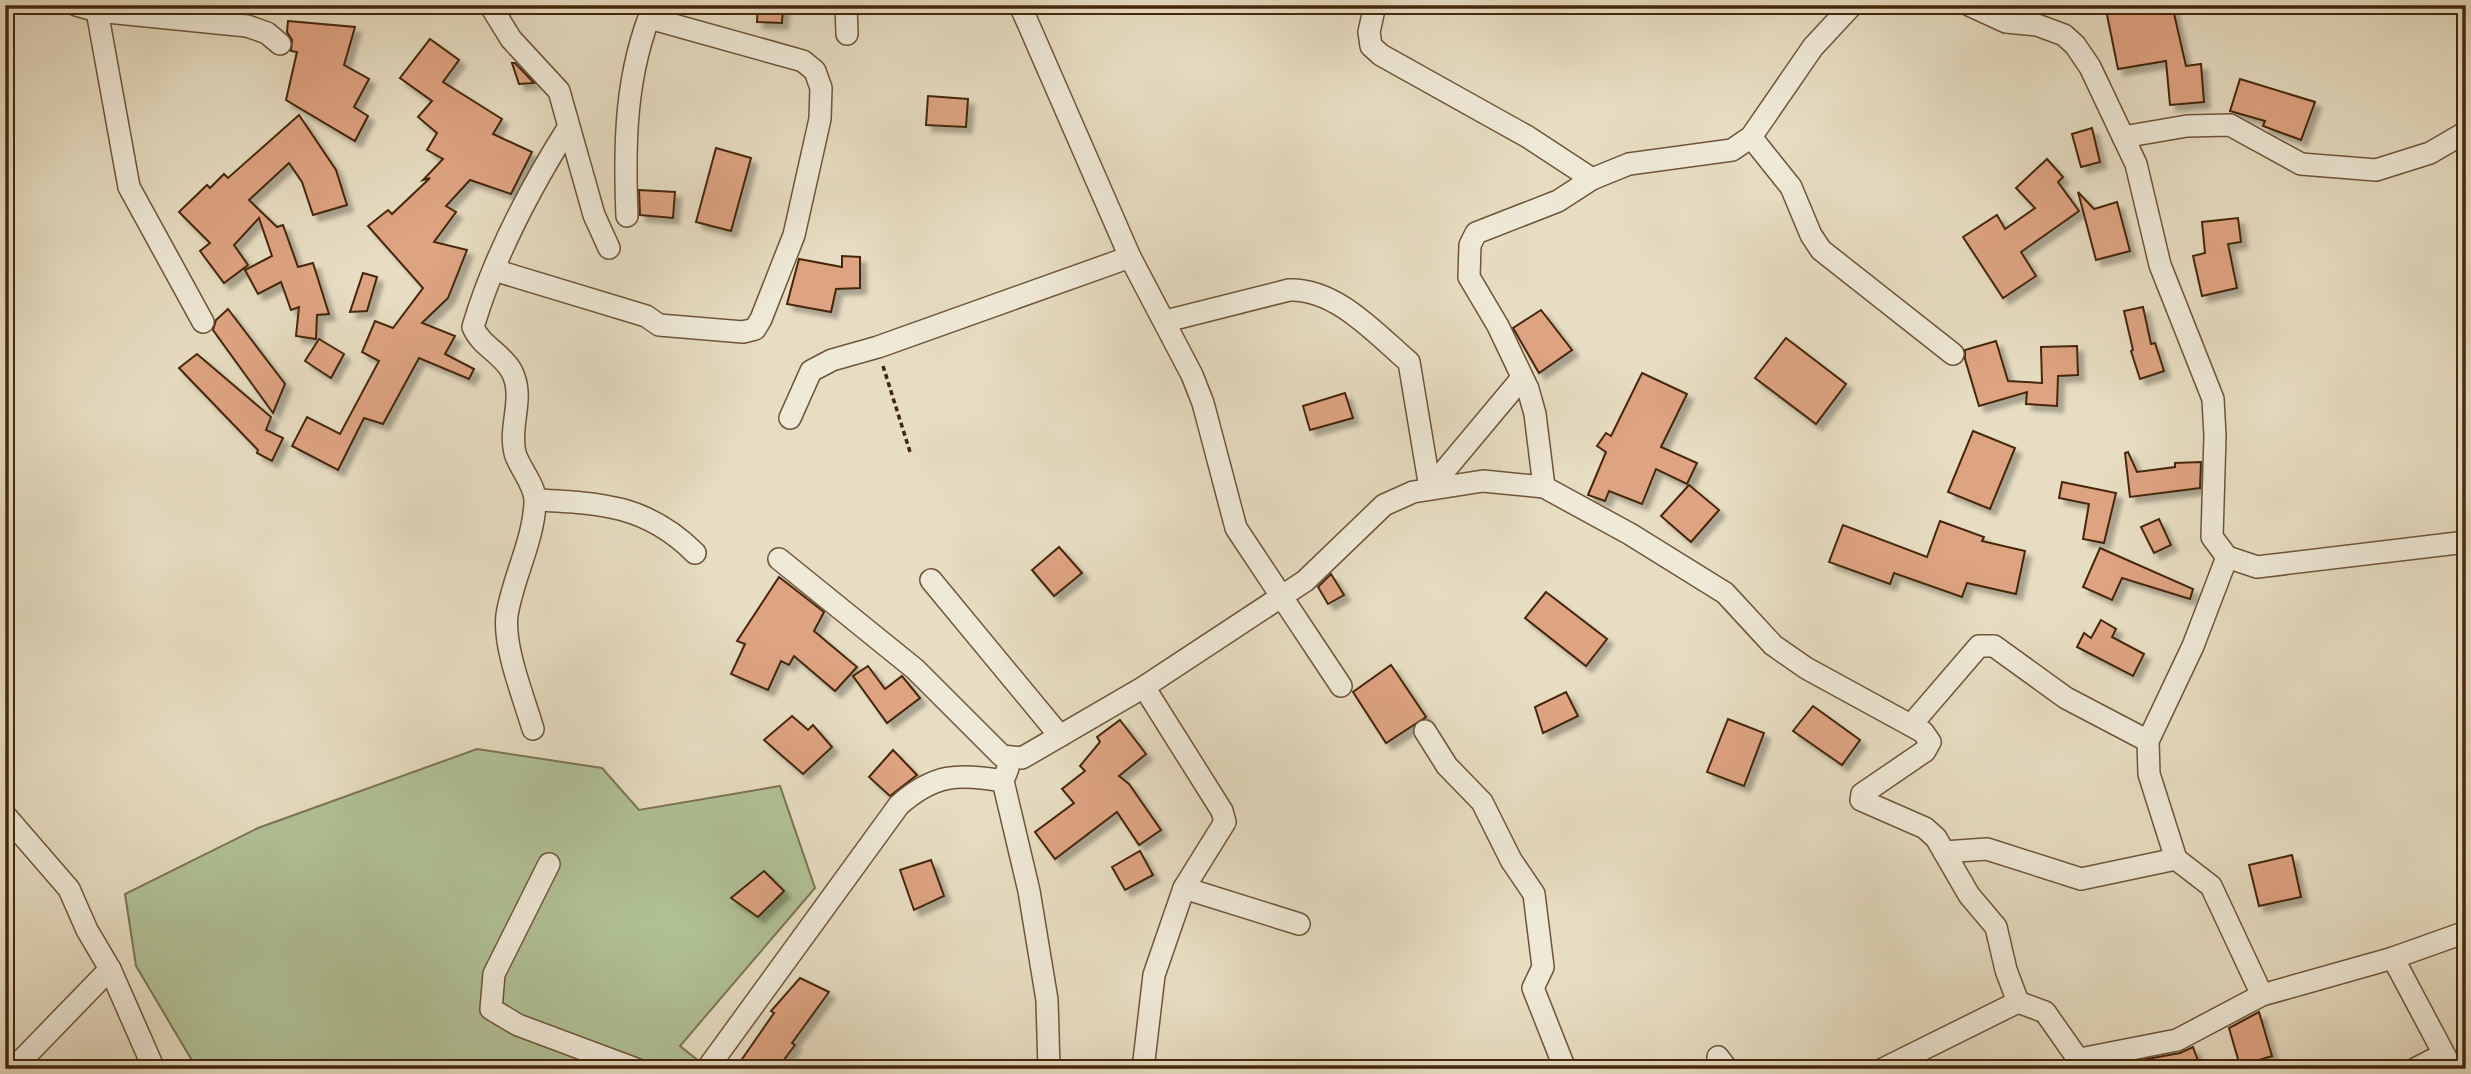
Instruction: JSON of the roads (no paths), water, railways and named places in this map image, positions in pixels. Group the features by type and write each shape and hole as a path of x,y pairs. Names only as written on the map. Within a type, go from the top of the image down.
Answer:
{"street":[{"path":"76,5 97,11 247,26 267,33 280,44"},
{"path":"490,5 511,39 559,91 594,215 610,248"},
{"path":"846,5 847,34"},
{"path":"1020,5 1130,257 1166,321 1203,403 1236,528 1340,686"},
{"path":"1375,5 1369,33 1371,46 1381,55 1528,137 1592,178"},
{"path":"1544,487 1535,414 1498,326 1469,277 1471,245 1476,233 1558,201 1592,178 1629,164 1732,150 1751,137 1813,47 1852,5"},
{"path":"1969,5 2006,22 2037,25 2064,35 2076,45 2090,67 2136,164 2160,265 2213,399 2215,436 2212,537 2227,557 2257,567 2466,542"},
{"path":"97,11 129,187 203,322"},
{"path":"494,270 646,316 659,325 743,332 755,329 794,235 820,119 821,88 816,71 803,61 652,12 628,96 625,121 627,216"},
{"path":"2123,137 2187,126 2230,125 2301,164 2376,170 2430,153 2466,132"},
{"path":"533,729 509,643 507,617 536,500 515,452 514,420 519,398 512,371 499,354 478,339 473,327 494,270 541,171 568,128"},
{"path":"1751,137 1791,187 1811,235 1821,250 1953,354"},
{"path":"790,418 811,371 832,360 878,347 1130,257"},
{"path":"1166,321 1289,289 1302,289 1345,308 1409,362 1430,488"},
{"path":"1430,488 1522,378"},
{"path":"779,559 915,669 1002,756 1012,760 1022,758 1144,687 1283,596 1322,567 1354,531 1384,505 1413,492 1483,481 1544,487 1725,593 1773,645 1806,668 1923,732 1930,742 1925,751 1862,793 1861,800 1925,828 1944,852 1969,895 1996,928 2006,971 2018,1002"},
{"path":"536,500 633,510 673,531 695,553"},
{"path":"2227,557 2193,646 2148,741 2149,774 2176,859 2211,886 2262,995"},
{"path":"931,580 1060,736"},
{"path":"1911,725 1979,646 1994,646 2066,698 2148,741"},
{"path":"1143,1069 1154,975 1184,888 1225,822 1222,811 1144,687"},
{"path":"1425,731 1447,766 1482,802 1511,860 1534,894 1543,967 1533,988 1565,1069"},
{"path":"1012,760 1003,781 1028,891 1047,1000 1049,1069"},
{"path":"707,1069 899,805 922,785 967,775 1003,781"},
{"path":"5,815 69,888 87,930 110,969 154,1069"},
{"path":"1944,852 1987,849 2081,879 2176,859"},
{"path":"549,864 494,974 491,1009 519,1025 636,1069"},
{"path":"1184,888 1299,924"},
{"path":"1883,1069 2018,1002 2045,1012 2083,1064 2177,1040 2262,995 2393,958 2466,932"},
{"path":"2393,958 2447,1062 2415,1069"},
{"path":"13,1069 110,969"}]}
